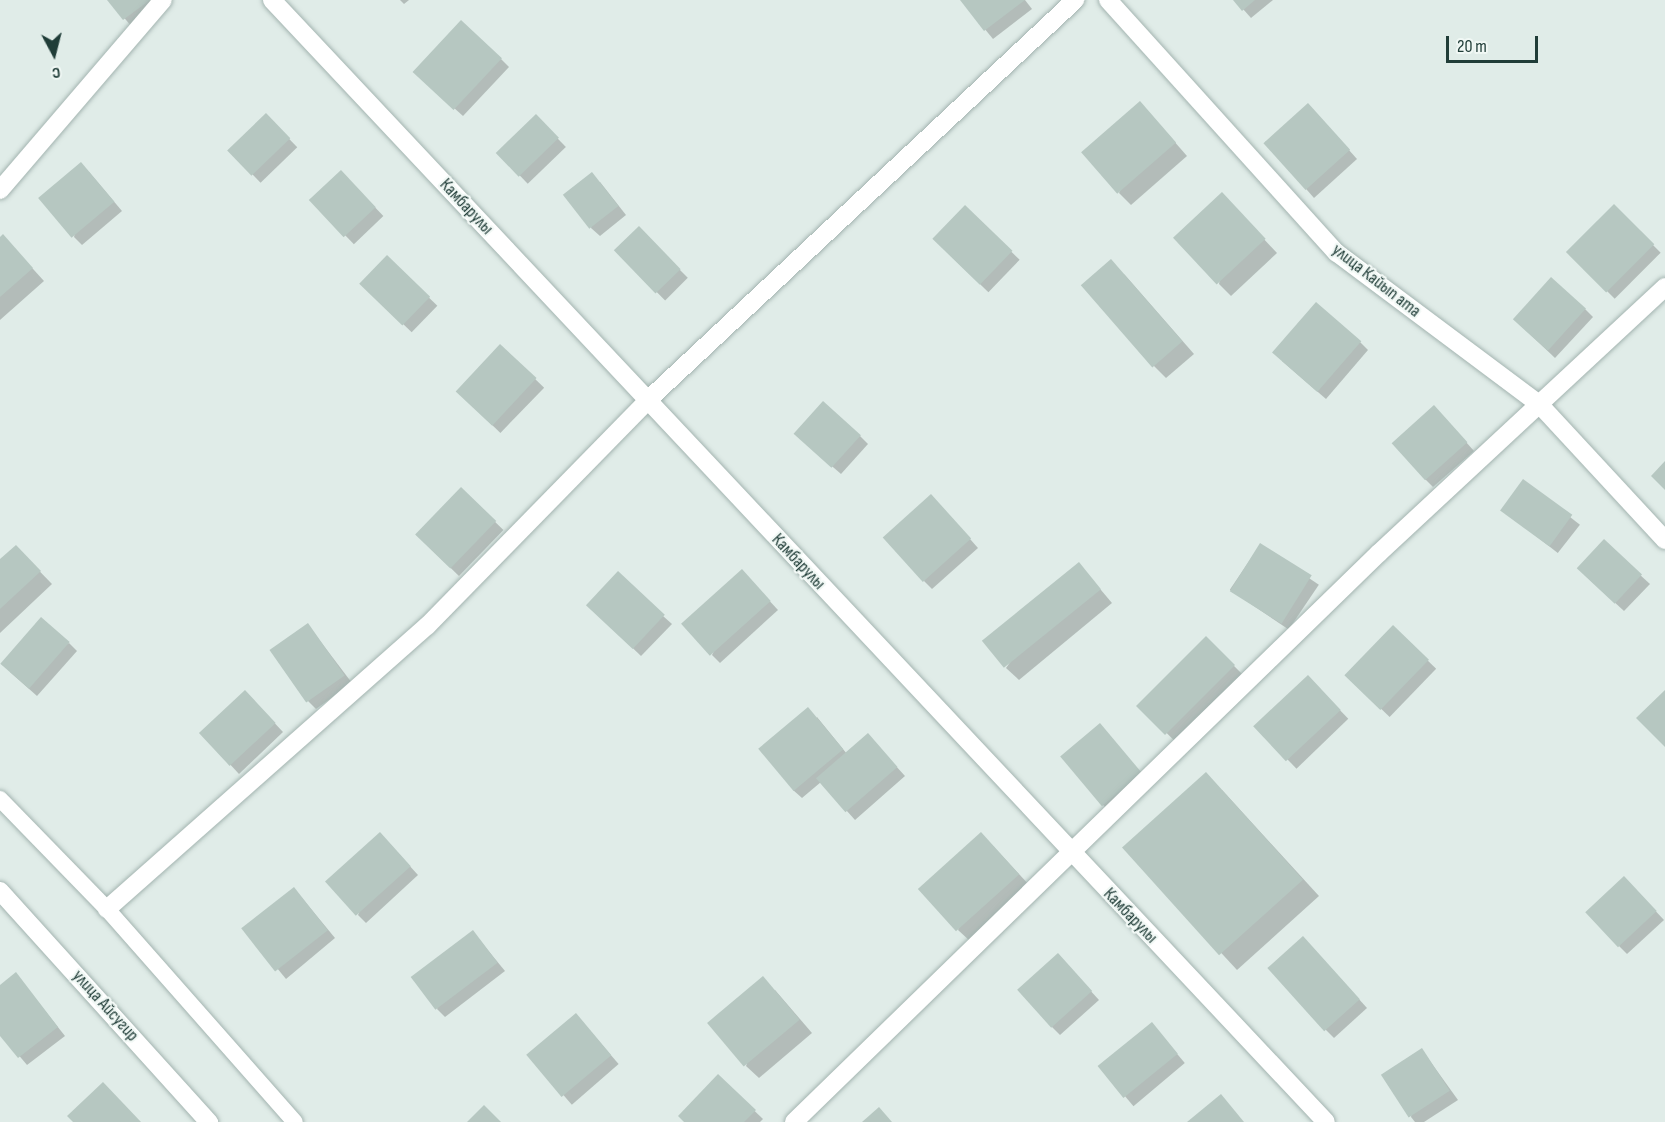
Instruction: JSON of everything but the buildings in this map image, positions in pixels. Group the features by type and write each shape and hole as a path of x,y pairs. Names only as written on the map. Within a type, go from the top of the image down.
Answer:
{"street":[{"path":"0,190 163,0"},
{"name":"Камбарулы","path":"272,0 1071,854 1326,1122"},
{"path":"107,909 427,626 647,401 1075,0"},
{"name":"улица Кайып ата","path":"1108,0 1336,253 1540,405 1665,540"},
{"path":"794,1122 1379,553 1665,287"},
{"name":"улица Айсугир","path":"0,891 209,1122"}],"lane":[{"path":"0,799 107,909 295,1122"}]}
